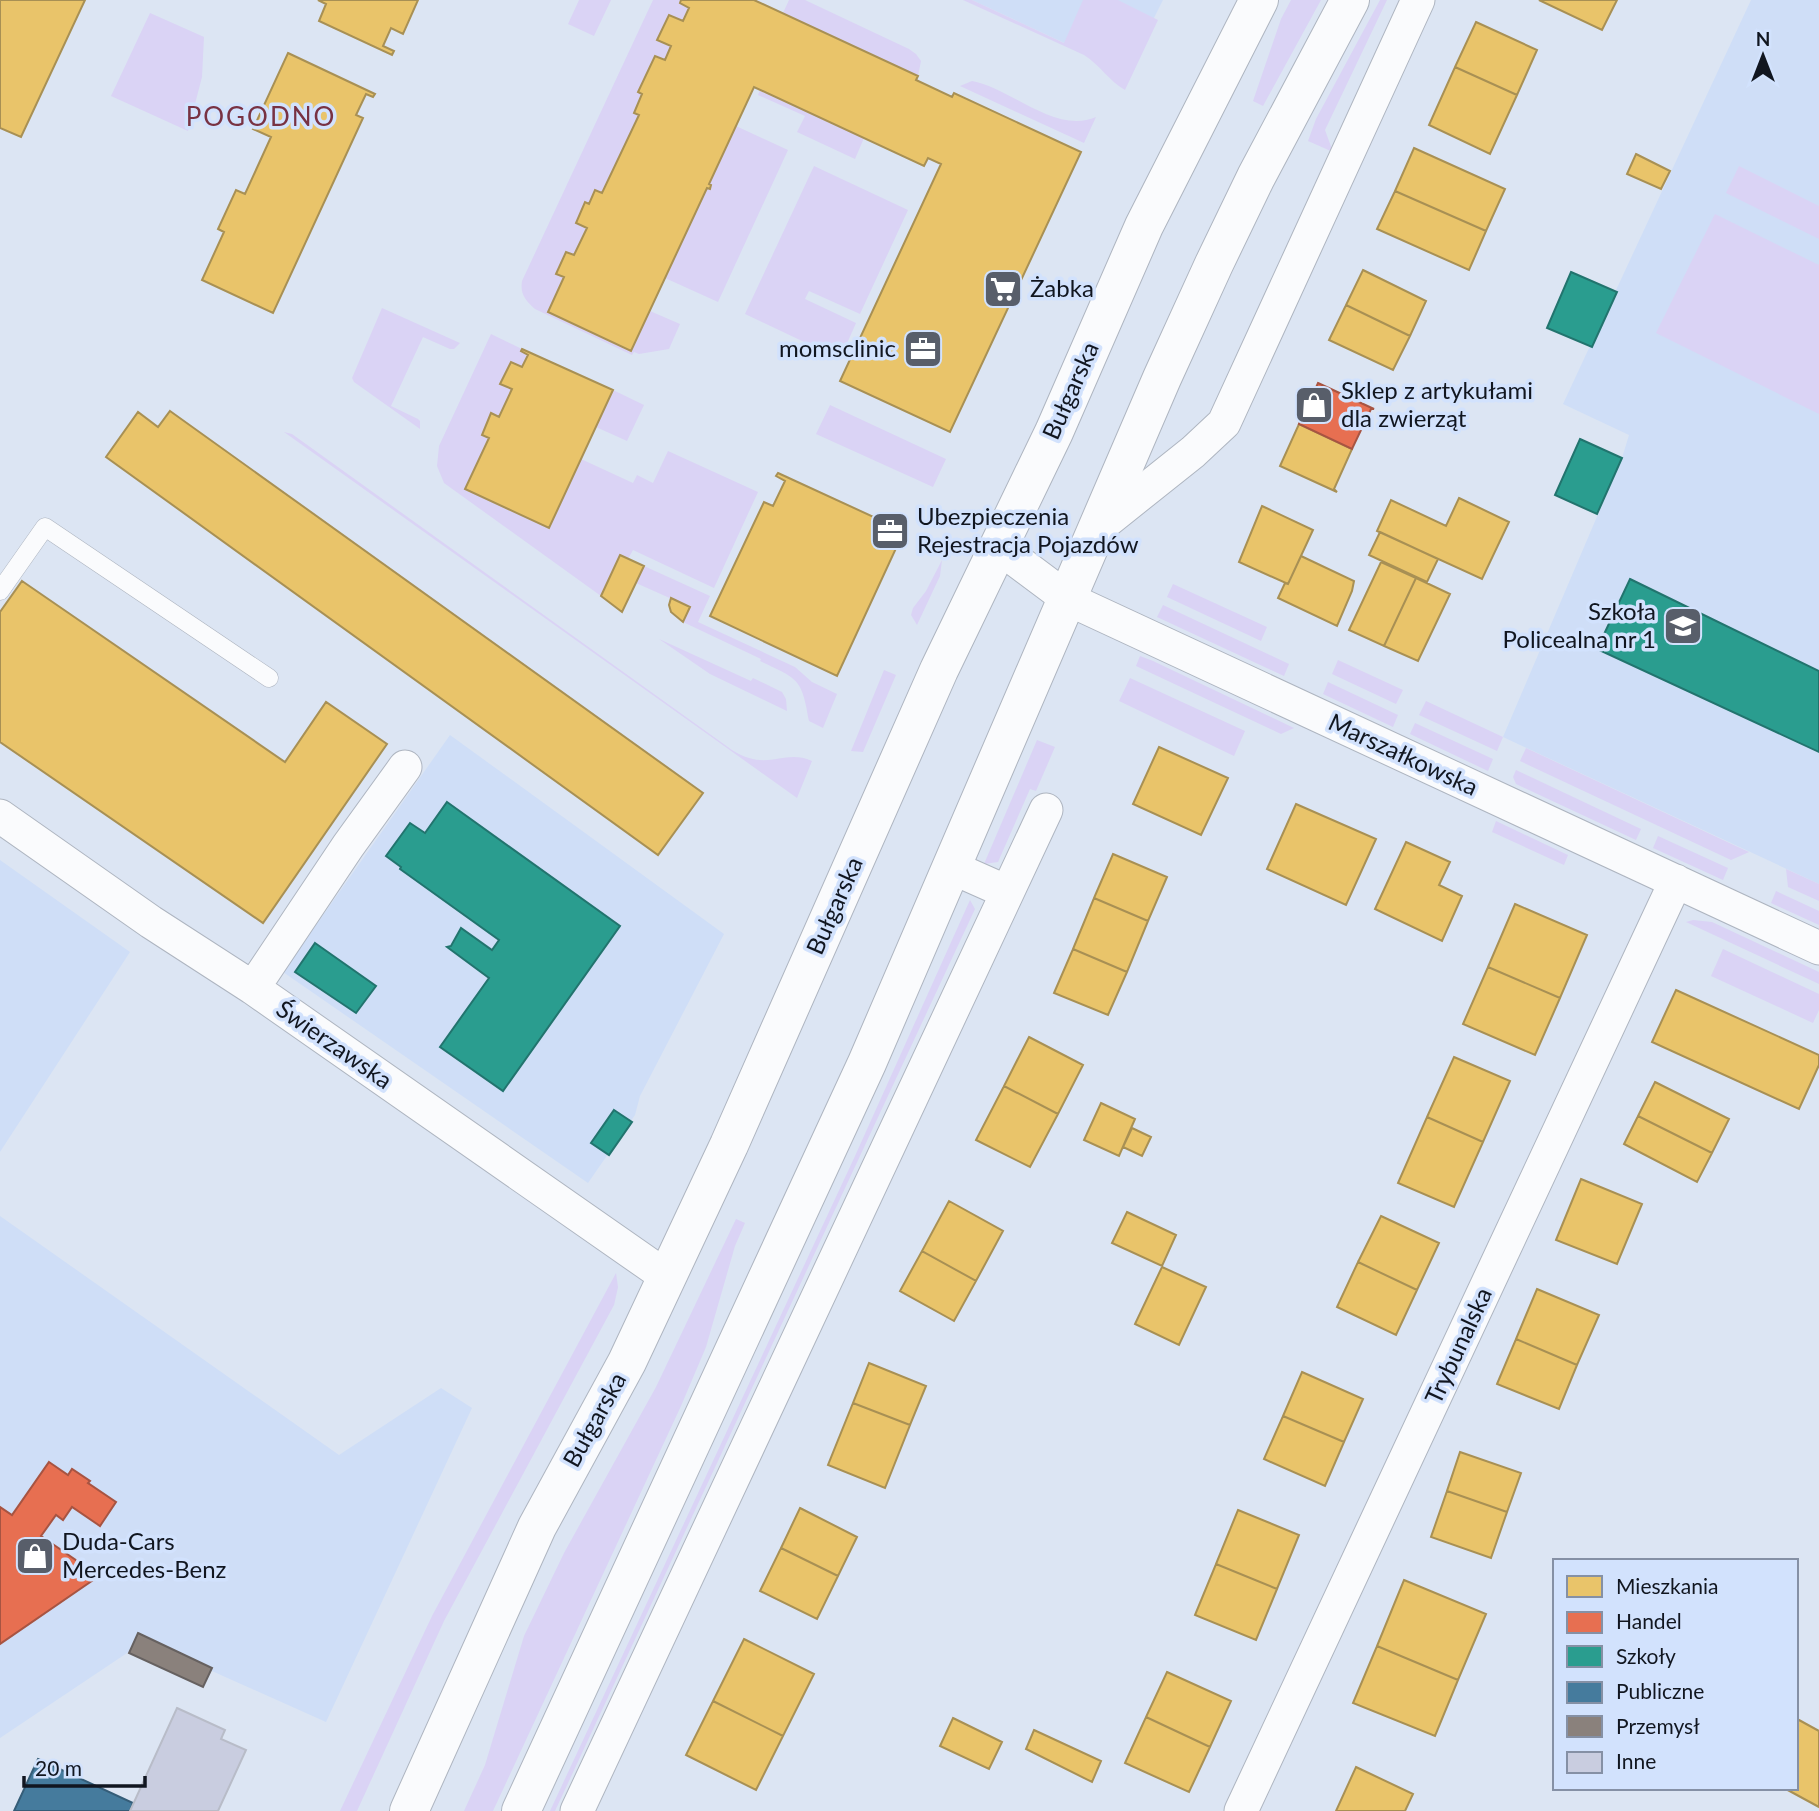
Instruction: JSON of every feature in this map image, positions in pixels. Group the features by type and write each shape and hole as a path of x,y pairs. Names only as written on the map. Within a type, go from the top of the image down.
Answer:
{"street":[{"name":"Bułgarska","path":"409,1811 537,1527 627,1362 667,1277 767,1061 939,670 1054,432 1144,226 1259,0"},
{"path":"522,1811 867,1063 953,869 1162,378 1214,264 1256,177 1350,0"},
{"path":"1099,527 1193,452 1224,423 1418,0"},
{"name":"Marszałkowska","path":"998,546 1068,599 1819,948"},
{"path":"253,988 348,846 405,767"},
{"path":"577,1811 1046,810"},
{"name":"Świerzawska","path":"0,816 151,922 253,988 667,1277"},
{"path":"953,869 1007,892"},
{"name":"Trybunalska","path":"1241,1811 1676,881"}],"lane":[{"path":"0,591 45,527 269,678"}],"shaded area":[{"path":"579,0 611,0 594,36 568,24"},
{"path":"653,0 681,0 680,3 689,8 683,21 669,16 657,39 671,46 665,60 655,56 634,112 639,115 602,193 595,190 589,204 585,203 576,223 587,228 574,255 556,273 564,277 548,312 631,350 650,311 680,324 669,349 639,354 634,352 632,355 535,309 524,296 522,281"},
{"path":"789,0 805,0 909,49 921,61 918,76 783,13"},
{"path":"963,0 972,0 1064,43 1083,0 1118,0 1158,20 1125,90 1084,55"},
{"path":"972,0 1163,0 1127,72"},
{"path":"1291,0 1321,0 1263,106 1253,101 1281,19"},
{"path":"1380,0 1387,0 1325,130 1333,152 1308,141 1316,119"},
{"path":"1751,0 1819,0 1819,884 1503,737 1622,458 1629,435 1563,404"},
{"path":"150,13 204,37 202,77 188,131 111,96"},
{"path":"972,81 987,85 1065,120 1081,121 1096,117 1084,143 960,86"},
{"path":"760,90 864,138 855,159 797,132 805,116 758,95"},
{"path":"736,126 788,150 718,302 665,278 707,188 711,186 709,184"},
{"path":"814,166 908,210 860,314 809,291 805,299 856,323 840,359 745,314"},
{"path":"1739,166 1819,206 1819,239 1726,193"},
{"path":"1715,214 1819,265 1819,414 1656,333"},
{"path":"382,308 460,343 450,349 423,337 391,406 418,419 420,429 352,378"},
{"path":"491,334 522,349 521,351 528,355 522,367 511,362 501,384 512,389 499,417 491,414 482,435 489,438 466,490 549,528 581,459 633,483 637,475 653,483 668,451 758,492 714,588 633,550 628,559 620,555 601,596 444,483 437,466 439,446"},
{"path":"613,390 644,405 627,441 596,427"},
{"path":"830,405 946,459 933,487 816,434"},
{"path":"284,432 292,434 732,750 756,760 792,757 812,761 797,798"},
{"path":"942,560 940,576 917,625 911,615 913,608 926,591"},
{"path":"644,566 710,596 698,622 795,667 812,682 837,694 823,728 809,721 804,696 790,677 760,661 761,659 683,622 690,607 636,583"},
{"path":"1173,584 1267,627 1261,641 1167,597"},
{"path":"1163,605 1289,664 1284,676 1157,617"},
{"path":"659,639 751,681 753,678 782,692 787,711 710,674"},
{"path":"1140,656 1294,728 1281,734 1136,666"},
{"path":"1338,660 1403,690 1396,704 1332,674"},
{"path":"884,670 896,675 863,752 851,751"},
{"path":"1130,678 1245,731 1234,756 1119,701"},
{"path":"1328,682 1398,715 1393,727 1323,694"},
{"path":"1426,701 1503,737 1497,751 1419,715"},
{"path":"1415,723 1493,759 1488,771 1410,734"},
{"path":"450,735 724,934 640,1096 635,1115 588,1183 283,972"},
{"path":"1037,740 1055,747 1036,791 1030,789 998,862 984,864"},
{"path":"1526,748 1749,852 1731,860 1520,761"},
{"path":"1516,770 1641,829 1636,840 1516,784 1513,777"},
{"path":"1496,821 1568,855 1564,865 1492,832"},
{"path":"1658,836 1728,868 1723,880 1653,848"},
{"path":"0,860 130,952 0,1152"},
{"path":"1786,869 1819,884 1819,901 1788,887"},
{"path":"1776,891 1819,911 1819,925 1771,903"},
{"path":"970,900 975,909 555,1811 550,1811 855,1156"},
{"path":"1686,922 1712,922 1819,972 1819,984"},
{"path":"1723,949 1819,994 1819,1010 1813,1023 1711,976"},
{"path":"0,1216 339,1455 441,1388 472,1408 326,1722 145,1641 0,1738"},
{"path":"736,1219 745,1223 735,1246 706,1347 681,1406 493,1811 464,1811 485,1765 524,1636 564,1553 656,1387"},
{"path":"616,1273 618,1287 614,1305 444,1621 357,1811 340,1811 432,1616"}],"building: Mieszkania":[{"path":"0,0 85,0 21,137 0,128"},
{"path":"318,0 418,0 403,34 391,28 383,46 394,51 392,55 319,21 326,4"},
{"path":"681,0 754,0 918,76 916,80 952,97 954,93 1081,152 950,432 840,381 941,164 928,158 924,166 754,87 709,184 710,189 707,188 631,351 548,312 564,277 556,274 566,252 574,255 587,228 576,223 585,202 589,204 595,190 602,193 639,115 634,113 642,94 638,92 655,56 665,60 671,46 657,40 669,15 683,21 689,8 680,3"},
{"path":"1539,0 1617,0 1602,30"},
{"path":"1476,22 1537,50 1517,95 1455,67"},
{"path":"288,53 375,94 373,97 366,94 356,115 363,118 273,313 202,280 224,232 218,229 236,190 245,194 271,137 253,129"},
{"path":"1455,67 1517,95 1490,154 1429,125"},
{"path":"1414,148 1505,189 1486,231 1395,191"},
{"path":"1636,154 1670,171 1661,189 1627,174"},
{"path":"1395,191 1486,231 1469,270 1377,229"},
{"path":"1363,270 1426,301 1410,336 1346,305"},
{"path":"1346,305 1410,336 1393,370 1329,340"},
{"path":"522,349 613,390 549,528 465,489 489,438 482,435 491,413 499,417 512,389 500,384 511,362 522,367 528,355 521,351"},
{"path":"170,411 703,793 658,855 106,457 138,412 158,427"},
{"path":"1299,424 1352,449 1334,489 1337,492 1280,466"},
{"path":"778,473 904,531 837,676 710,616 764,502 773,506 785,481 776,476"},
{"path":"1459,498 1509,522 1482,579 1377,531 1391,500 1446,526"},
{"path":"1262,506 1313,530 1288,584 1239,562"},
{"path":"1380,532 1438,559 1427,582 1369,555"},
{"path":"620,555 644,566 622,612 601,596"},
{"path":"1301,556 1354,581 1337,626 1278,598"},
{"path":"1381,562 1416,578 1384,646 1349,630"},
{"path":"1416,578 1450,594 1418,661 1384,646"},
{"path":"22,581 285,762 326,702 387,744 263,923 0,742 0,612"},
{"path":"671,598 690,607 683,622 671,612"},
{"path":"1159,747 1228,778 1201,835 1133,804"},
{"path":"1296,804 1376,839 1346,905 1267,869"},
{"path":"1406,842 1450,862 1439,885 1462,896 1442,941 1375,909"},
{"path":"1113,854 1167,877 1148,921 1094,898"},
{"path":"1094,898 1148,921 1127,972 1073,949"},
{"path":"1515,904 1587,935 1560,998 1488,967"},
{"path":"1073,949 1127,972 1108,1015 1054,993"},
{"path":"1488,967 1560,998 1535,1055 1463,1024"},
{"path":"1676,990 1819,1055 1819,1065 1799,1109 1652,1042"},
{"path":"1029,1037 1083,1065 1058,1114 1004,1086"},
{"path":"1454,1057 1510,1081 1483,1142 1427,1117"},
{"path":"1655,1082 1729,1119 1712,1153 1638,1116"},
{"path":"1004,1086 1058,1114 1030,1167 976,1140"},
{"path":"1101,1103 1135,1119 1119,1156 1084,1140"},
{"path":"1638,1116 1712,1153 1697,1182 1624,1144"},
{"path":"1427,1117 1483,1142 1454,1207 1398,1183"},
{"path":"1132,1128 1151,1137 1142,1156 1123,1147"},
{"path":"1581,1179 1642,1204 1617,1264 1556,1240"},
{"path":"949,1201 1003,1231 976,1281 922,1251"},
{"path":"1127,1212 1176,1235 1162,1266 1112,1243"},
{"path":"1381,1216 1439,1243 1417,1290 1358,1262"},
{"path":"922,1251 976,1281 954,1321 900,1291"},
{"path":"1358,1262 1417,1290 1396,1335 1337,1307"},
{"path":"1162,1267 1206,1287 1179,1345 1135,1324"},
{"path":"1537,1289 1599,1315 1577,1365 1516,1339"},
{"path":"1516,1339 1577,1365 1559,1409 1497,1384"},
{"path":"869,1363 926,1386 910,1425 853,1403"},
{"path":"1302,1372 1363,1399 1344,1442 1283,1416"},
{"path":"853,1403 910,1425 885,1488 828,1465"},
{"path":"1283,1416 1344,1442 1325,1486 1264,1459"},
{"path":"1460,1452 1521,1473 1507,1512 1447,1491"},
{"path":"1447,1491 1507,1512 1491,1558 1431,1537"},
{"path":"800,1508 857,1537 838,1576 781,1548"},
{"path":"1238,1510 1299,1535 1277,1589 1216,1564"},
{"path":"781,1548 838,1576 817,1619 760,1591"},
{"path":"1216,1564 1277,1589 1256,1640 1195,1615"},
{"path":"1404,1580 1486,1614 1458,1680 1377,1646"},
{"path":"744,1639 814,1674 783,1736 713,1701"},
{"path":"1377,1646 1458,1680 1435,1736 1353,1703"},
{"path":"1167,1672 1231,1701 1210,1747 1146,1717"},
{"path":"713,1701 783,1736 756,1790 686,1755"},
{"path":"1146,1717 1210,1747 1189,1792 1125,1763"},
{"path":"953,1718 1002,1742 989,1769 940,1746"},
{"path":"1798,1721 1819,1731 1819,1807 1788,1790 1798,1790"},
{"path":"1034,1730 1101,1761 1092,1782 1026,1749"},
{"path":"1356,1767 1413,1794 1405,1811 1336,1811"}],"building: Handel":[{"path":"1318,383 1374,409 1371,409 1352,449 1299,424"},
{"name":"Duda-Cars Mercedes-Benz","path":"49,1462 68,1475 72,1469 116,1502 100,1526 72,1507 63,1520 56,1515 41,1536 99,1576 0,1644 0,1507 12,1515"}],"building: Szkoły":[{"path":"1571,272 1617,292 1592,347 1547,328"},
{"path":"1580,439 1622,458 1597,514 1555,495"},
{"path":"1630,579 1819,671 1819,752 1597,649"},
{"path":"447,802 620,926 503,1091 440,1047 489,978 447,947 451,946 461,928 492,950 499,940 386,856 410,823 425,833"},
{"path":"315,943 376,986 356,1013 295,972"},
{"path":"614,1110 632,1122 609,1155 591,1143"}],"building: Publiczne":[{"path":"38,1759 133,1803 130,1811 14,1811"}],"building: Przemysł":[{"path":"138,1633 212,1668 203,1687 129,1653"}],"building: Inne":[{"path":"177,1708 225,1730 221,1739 246,1750 218,1811 130,1811"}],"place":[{"name":"Żabka","path":"1003,289"},
{"name":"momsclinic","path":"923,349"},
{"name":"Sklep z artykułami dla zwierząt","path":"1314,405"},
{"name":"Ubezpieczenia Rejestracja Pojazdów","path":"890,531"},
{"name":"Szkoła Policealna nr 1","path":"1683,626"},
{"name":"Duda-Cars Mercedes-Benz","path":"35,1556"}],"district":[{"name":"POGODNO","path":"261,117"}]}
